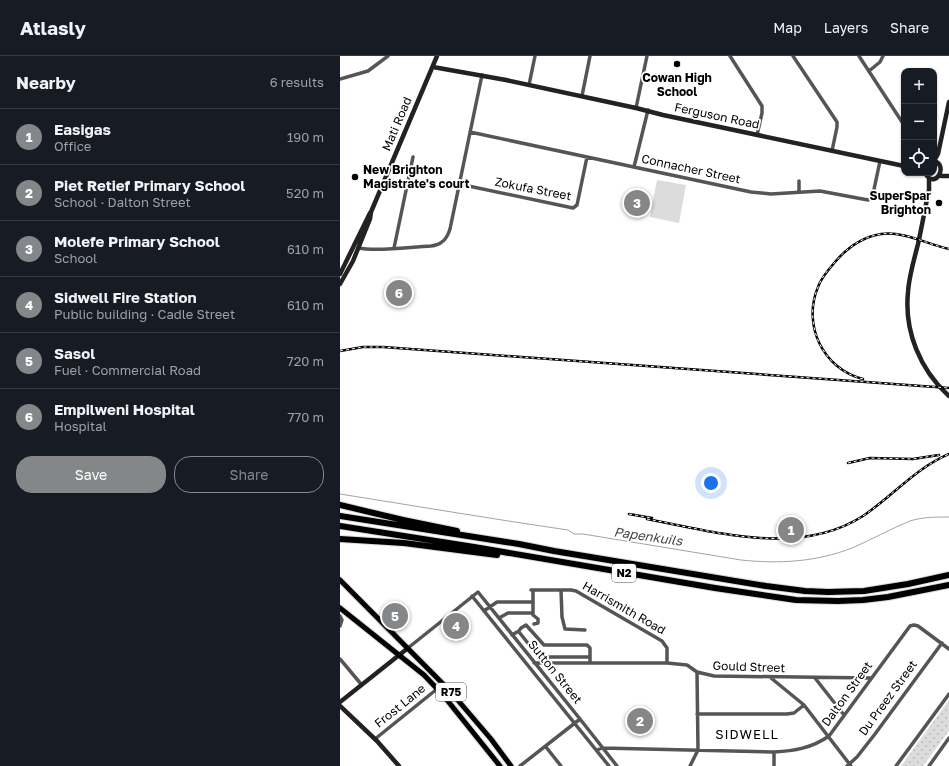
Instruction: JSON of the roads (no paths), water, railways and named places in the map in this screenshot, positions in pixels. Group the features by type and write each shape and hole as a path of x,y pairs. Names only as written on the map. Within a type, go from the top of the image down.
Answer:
{"highway":[{"path":"340,505 403,520 519,544"},
{"name":"N2","path":"340,516 519,544 777,588 805,591 852,592 908,584 949,574"},
{"name":"N2","path":"340,526 796,600 850,601 876,599 949,585"},
{"path":"340,538 404,543 551,560"}],"main road":[{"name":"R75","path":"340,580 450,691 491,739 511,766"},
{"name":"R75","path":"340,608 424,675 500,766"}],"street":[{"path":"340,79 368,71 388,56"},
{"name":"Mati Road","path":"340,284 353,261 356,247 367,217 371,212 437,56"},
{"path":"529,85 535,56"},
{"path":"582,96 590,56"},
{"path":"636,108 647,56"},
{"path":"730,56 762,106 757,135"},
{"path":"793,56 837,122 832,151"},
{"path":"859,56 901,120"},
{"path":"869,71 880,62 883,56"},
{"name":"Ferguson Road","path":"432,67 482,75 901,165"},
{"path":"356,247 367,250 435,246 445,240 450,229 482,75"},
{"path":"949,102 947,118 938,154 943,170 949,175"},
{"path":"634,167 648,110"},
{"name":"Connacher Street","path":"470,132 761,193 820,191 868,200 873,194 880,161"},
{"path":"394,248 413,157"},
{"name":"Zokufa Street","path":"459,184 573,208 577,205 587,157"},
{"path":"930,190 940,177 943,170"},
{"path":"949,175 933,179 929,178 930,190 909,282 907,302 912,336 920,358 932,377 949,396"},
{"path":"799,181 799,192"},
{"name":"Mati Road","path":"340,274 356,247"},
{"name":"Harrismith Road","path":"533,602 532,590 576,591 662,641 667,648 667,662"},
{"path":"561,590 562,617 565,628 584,630"},
{"name":"Sutton Street","path":"609,766 472,596 478,592 617,766"},
{"path":"340,702 472,596"},
{"path":"484,610 497,602 533,602 532,613 538,620 538,624 534,624"},
{"path":"499,618 508,612 532,613"},
{"path":"340,616 342,620 340,626"},
{"path":"512,635 518,632 525,625 528,626 544,645 588,646 590,648 590,662"},
{"name":"Dalton Street","path":"597,750 609,748 774,752 801,749 829,736 909,627 916,625 942,643"},
{"path":"518,632 535,652 542,657 589,657"},
{"path":"942,643 949,649"},
{"name":"Du Preez Street","path":"849,765 875,734 942,643"},
{"path":"521,657 526,653"},
{"path":"340,659 362,684"},
{"name":"Gould Street","path":"534,662 667,662 687,665 697,672 714,676 771,678 871,678"},
{"path":"690,766 698,750 697,672"},
{"path":"540,680 545,676"},
{"path":"771,678 804,705 829,736 849,765"},
{"path":"815,678 844,715"},
{"name":"Frost Lane","path":"375,739 437,689"},
{"path":"896,766 949,694"},
{"path":"697,714 787,714 794,713 804,705"},
{"path":"340,706 375,739 399,766"},
{"path":"520,766 580,719"},
{"path":"929,766 949,738"},
{"path":"546,747 561,766"},
{"path":"600,755 609,748"},
{"path":"774,752 774,766"}],"waterway":[{"name":"Papenkuils","path":"340,494 568,530 574,534 583,534 741,560 769,562 797,561 838,553 910,521 924,518 949,517"}],"railway":[{"path":"863,379 849,374 837,366 827,356 820,344 815,330 813,316 814,301 819,284 823,277 850,248 861,240 874,235 899,234 949,249"},
{"path":"340,351 363,347 383,347 949,388"},
{"path":"647,519 729,535 757,538 812,536 838,528 863,516 925,467 949,454"},
{"path":"848,463 870,458 913,459 939,455"},
{"path":"629,514 652,518"}],"place":[{"name":"Cowan High School","path":"677,64"},
{"name":"New Brighton Magistrate's court","path":"355,177"},
{"name":"Molefe Primary School","path":"637,203"},
{"name":"SuperSpar Brighton","path":"939,203"},
{"name":"Empilweni Hospital","path":"399,293"},
{"name":"Easigas","path":"791,530"},
{"name":"Sasol","path":"395,616"},
{"name":"Sidwell Fire Station","path":"456,626"},
{"name":"Piet Retief Primary School","path":"640,721"}],"district":[{"name":"SIDWELL","path":"747,734"}]}
